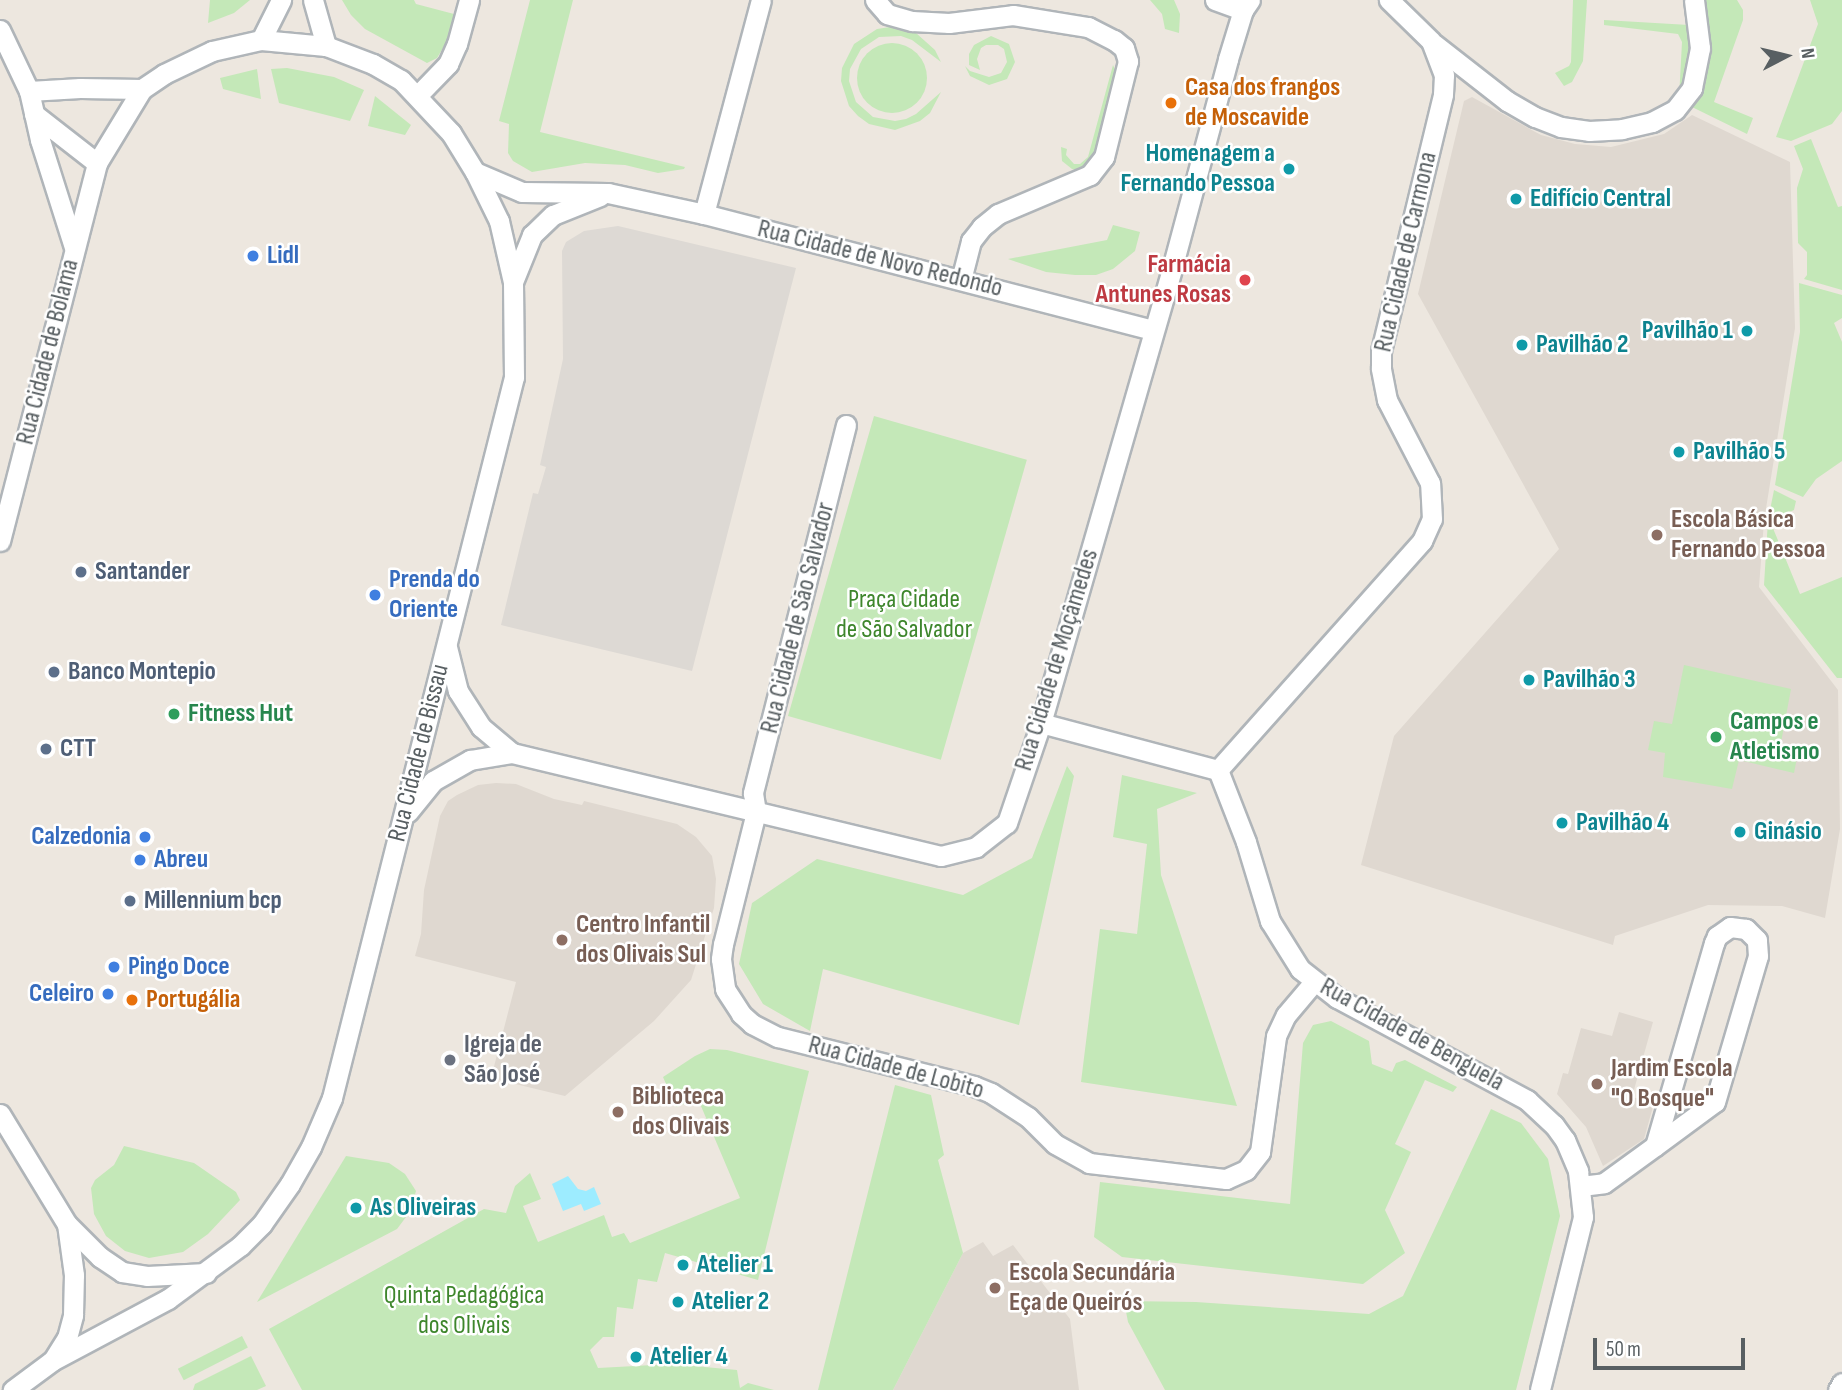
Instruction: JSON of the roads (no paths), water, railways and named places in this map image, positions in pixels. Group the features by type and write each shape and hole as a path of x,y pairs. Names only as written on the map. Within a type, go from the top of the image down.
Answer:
{"street":[{"path":"261,40 281,0"},
{"path":"313,0 326,46"},
{"path":"418,96 447,64 457,44 469,0"},
{"path":"704,214 761,0"},
{"path":"875,0 887,14 912,21 949,23 1013,15 1088,27 1124,48 1128,61 1104,157 1090,175 998,214 982,227 971,241 961,280"},
{"path":"1215,0 1246,5"},
{"name":"Rua Cidade de Carmona","path":"1218,770 1422,541 1432,519 1430,483 1387,400 1381,351 1443,94 1444,75 1431,41 1389,0"},
{"path":"1431,41 1507,100 1535,117 1561,127 1589,131 1622,129 1652,122 1675,110 1692,88 1700,48 1694,0"},
{"name":"Rua Cidade de Moçâmedes","path":"403,818 433,781 470,760 512,753 941,856 976,847 1007,823 1041,723 1246,5"},
{"path":"0,30 29,91 74,247"},
{"name":"Rua Cidade de Bissau","path":"13,1390 52,1361 168,1299 207,1273 262,1224 311,1147 332,1098 514,377 513,282 499,221 475,172 451,134 401,80 373,64 326,46 261,40 212,51 164,74 142,89 97,163"},
{"path":"29,91 142,89"},
{"path":"34,114 97,163"},
{"name":"Rua Cidade de Bolama","path":"0,541 97,163"},
{"name":"Rua Cidade de Novo Redondo","path":"475,172 522,192 608,192 704,214 1152,330"},
{"path":"513,282 532,235 553,215 608,192"},
{"name":"Rua Cidade de São Salvador","path":"756,812 753,793 846,425"},
{"name":"Rua Cidade de Moçâmedes","path":"447,644 458,691 481,727 512,753"},
{"path":"1041,723 1218,770"},
{"name":"Rua Cidade de Benguela","path":"1218,770 1246,842 1270,921 1288,954 1314,982 1347,1003 1527,1100 1554,1125 1564,1140 1581,1186 1581,1232 1540,1390"},
{"name":"Rua Cidade de Lobito","path":"756,812 721,959 725,989 741,1014 758,1028 778,1037 974,1086 991,1093 1018,1110 1066,1152 1101,1167 1215,1179 1226,1179 1246,1170 1254,1162 1262,1141 1276,1036 1286,1015 1314,982"},
{"path":"1581,1186 1604,1183 1655,1146 1715,1102 1758,956 1757,940 1746,929 1738,927 1723,931 1714,943 1655,1146"},
{"path":"0,1114 67,1224 100,1257 122,1272 147,1276 207,1273"},
{"path":"52,1361 66,1338 73,1315 74,1275 67,1224"},
{"path":"1838,1390 1842,1383"}],"water":[{"path":"568,1176 578,1189 586,1191 594,1187 601,1204 584,1211 581,1204 563,1211 552,1184"}],"place":[{"name":"Casa dos frangos de Moscavide","path":"1171,103"},
{"name":"Homenagem a Fernando Pessoa","path":"1289,169"},
{"name":"Edifício Central","path":"1516,199"},
{"name":"Lidl","path":"253,256"},
{"name":"Farmácia Antunes Rosas","path":"1245,280"},
{"name":"Pavilhão 1","path":"1747,331"},
{"name":"Pavilhão 2","path":"1522,345"},
{"name":"Pavilhão 5","path":"1679,452"},
{"name":"Escola Básica Fernando Pessoa","path":"1657,535"},
{"name":"Santander","path":"81,572"},
{"name":"Prenda do Oriente","path":"375,595"},
{"name":"Banco Montepio","path":"54,672"},
{"name":"Pavilhão 3","path":"1529,680"},
{"name":"Fitness Hut","path":"174,714"},
{"name":"Campos e Atletismo","path":"1716,737"},
{"name":"CTT","path":"46,749"},
{"name":"Pavilhão 4","path":"1562,823"},
{"name":"Ginásio","path":"1740,832"},
{"name":"Calzedonia","path":"145,837"},
{"name":"Abreu","path":"140,860"},
{"name":"Millennium bcp","path":"130,901"},
{"name":"Centro Infantil dos Olivais Sul","path":"562,940"},
{"name":"Pingo Doce","path":"114,967"},
{"name":"Celeiro","path":"108,994"},
{"name":"Portugália","path":"132,1000"},
{"name":"Igreja de São José","path":"450,1060"},
{"name":"Jardim Escola \"O Bosque\"","path":"1597,1084"},
{"name":"Biblioteca dos Olivais","path":"618,1112"},
{"name":"As Oliveiras","path":"356,1208"},
{"name":"Atelier 1","path":"683,1265"},
{"name":"Escola Secundária Eça de Queirós","path":"995,1288"},
{"name":"Atelier 2","path":"678,1302"},
{"name":"Atelier 4","path":"636,1357"}],"park label":[{"name":"Praça Cidade de São Salvador","path":"904,615"},
{"name":"Quinta Pedagógica dos Olivais","path":"464,1311"}]}
